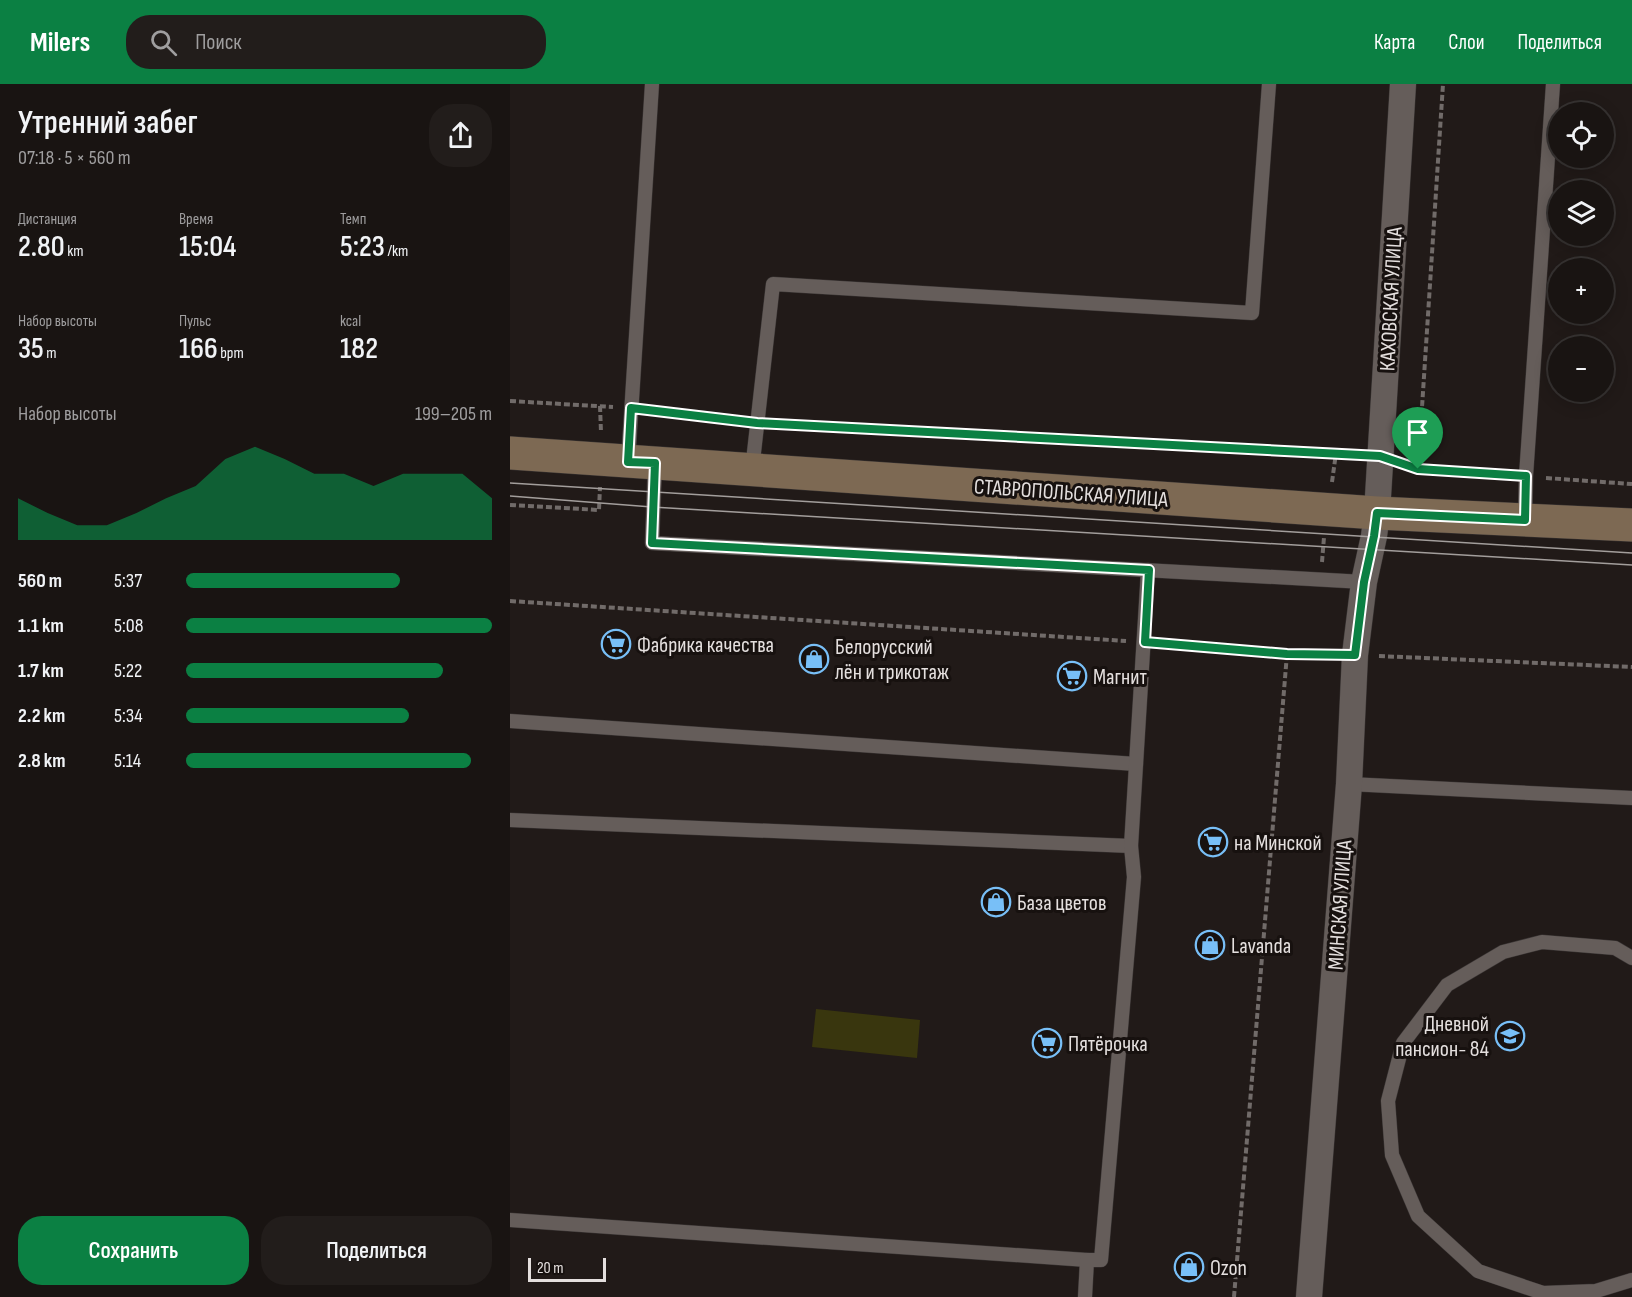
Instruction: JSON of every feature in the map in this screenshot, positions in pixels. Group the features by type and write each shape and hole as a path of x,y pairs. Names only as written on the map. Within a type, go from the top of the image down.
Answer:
{"street":[{"name":"КАХОВСКАЯ УЛИЦА","path":"1377,513 1403,84"},
{"name":"СТАВРОПОЛЬСКАЯ УЛИЦА","path":"510,453 1377,513 1632,525"},
{"name":"МИНСКАЯ УЛИЦА","path":"1309,1297 1348,784 1355,655 1364,582 1377,513"}],"lane":[{"path":"652,84 631,408 652,543 1364,582"},
{"path":"752,470 773,284 1252,313 1269,84"},
{"path":"1525,520 1526,476 1553,84"},
{"path":"510,1220 1101,1260 1134,877 1131,846 1149,570"},
{"path":"510,721 1136,764"},
{"path":"1348,784 1632,798"},
{"path":"510,820 1131,846"},
{"path":"1632,958 1615,948 1542,942 1503,952 1484,963 1447,985 1404,1043 1388,1101 1392,1155 1418,1216 1478,1271 1543,1293 1596,1292 1632,1280"},
{"path":"1085,1297 1087,1260"}],"path":[{"path":"1418,469 1443,84"},
{"path":"510,401 631,408 757,423 1380,456 1418,469 1632,484"},
{"path":"510,601 1145,642 1287,654 1632,667"},
{"path":"1234,1297 1287,654"}],"shaded area":[{"path":"816,1009 920,1020 917,1058 812,1047"}],"tram line":[{"path":"510,483 1632,553"},
{"path":"510,496 652,507 1632,565"}],"place":[{"name":"Фабрика качества","path":"616,644"},
{"name":"Белорусский лён и трикотаж","path":"814,659"},
{"name":"Магнит","path":"1072,676"},
{"name":"на Минской","path":"1213,842"},
{"name":"База цветов","path":"996,902"},
{"name":"Lavanda","path":"1210,945"},
{"name":"Дневной пансион- 84","path":"1510,1036"},
{"name":"Пятёрочка","path":"1047,1043"},
{"name":"Ozon","path":"1189,1267"}],"route":[{"path":"631,408 757,423 1380,456 1418,469 1526,476 1525,520 1377,513 1364,582 1355,655 1287,654 1145,642 1149,570 652,543 655,463 628,462 631,408"}]}
